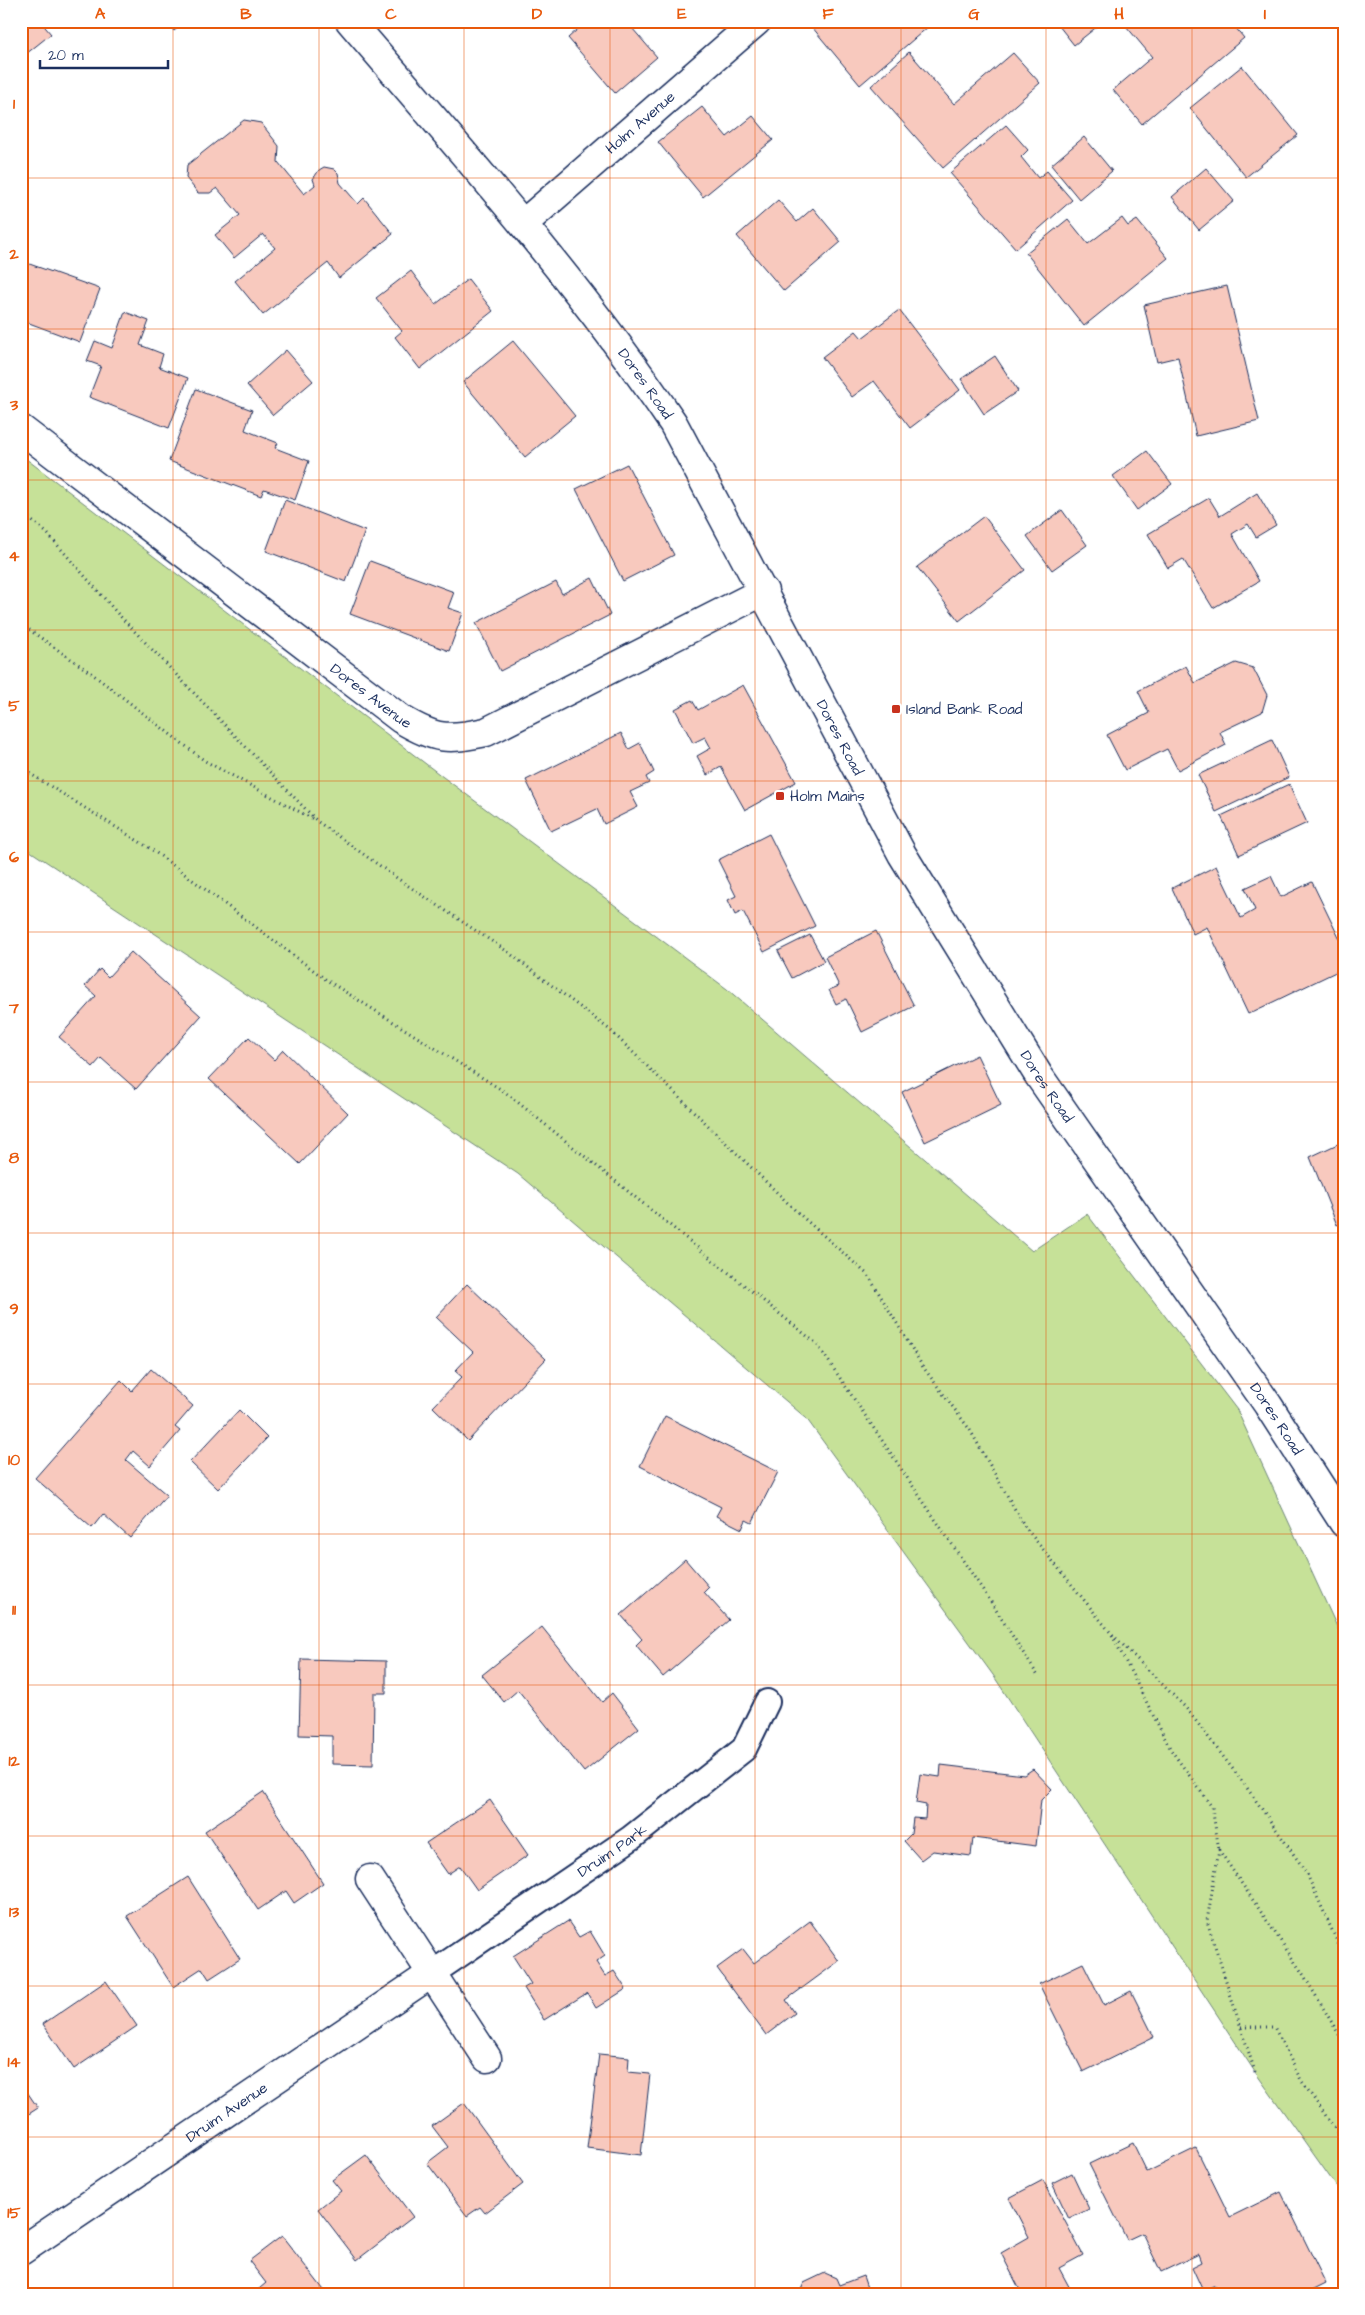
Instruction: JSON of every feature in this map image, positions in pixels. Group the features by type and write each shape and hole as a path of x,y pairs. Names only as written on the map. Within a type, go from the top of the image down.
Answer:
{"street":[{"name":"Dores Road","path":"350,21 523,224 633,362 673,423 764,591 902,854 1039,1076 1268,1405 1344,1523"},
{"name":"Holm Avenue","path":"523,224 757,21"},
{"name":"Dores Avenue","path":"21,429 393,713 426,734 454,739 486,732 764,591"},
{"path":"370,1879 487,2058"},
{"name":"Druim Avenue","path":"21,2251 431,1974"}],"lane":[{"name":"Druim Park","path":"431,1974 631,1838 744,1749 767,1702"}],"path":[{"path":"21,512 46,533 124,621 318,822"},
{"path":"21,624 90,673 205,762 318,822 404,884 508,952 610,1030 797,1212 868,1275 923,1367 970,1430 1025,1527 1110,1632 1186,1708 1245,1785 1306,1872 1344,1957"},
{"path":"21,768 151,849 328,981 505,1092 817,1344 989,1599 1038,1676"},
{"path":"1110,1632 1171,1750 1212,1807 1219,1850 1207,1922 1255,2072"},
{"path":"1219,1850 1303,1974 1344,2042"},
{"path":"1241,2027 1274,2027 1301,2080 1344,2142"}],"green space":[{"path":"21,455 443,777 727,989 1032,1251 1087,1214 1237,1410 1344,1642 1344,2197 1255,2072 993,1675 806,1418 518,1174 21,845"}],"building":[{"path":"21,21 40,21 51,34 21,58"},
{"path":"166,21 186,21 174,31"},
{"path":"587,21 626,21 657,57 615,93 568,38"},
{"path":"807,21 935,21 860,85"},
{"path":"1055,21 1104,21 1074,45"},
{"path":"1133,21 1230,21 1244,38 1142,124 1113,90 1152,57 1126,26"},
{"path":"909,52 954,104 1013,53 1040,83 943,168 871,86"},
{"path":"1242,66 1298,135 1246,177 1190,108"},
{"path":"702,107 727,137 753,116 773,140 703,197 658,142"},
{"path":"244,120 261,123 279,146 278,162 304,194 315,185 313,179 319,170 324,167 334,169 338,173 340,183 358,204 364,198 393,234 339,278 328,263 263,315 235,281 275,248 263,234 234,258 215,235 240,215 217,188 210,193 198,193 186,178 187,165"},
{"path":"1006,125 1028,150 1021,157 1038,178 1047,171 1072,200 1016,249 950,173"},
{"path":"1084,137 1112,171 1079,199 1051,165"},
{"path":"1206,168 1234,201 1199,230 1172,197"},
{"path":"778,200 797,222 813,208 841,242 784,291 737,236"},
{"path":"1122,218 1128,226 1137,220 1168,258 1084,326 1026,253 1068,219 1088,244"},
{"path":"21,261 100,289 80,342 21,320"},
{"path":"411,271 436,304 468,279 493,311 420,369 395,337 402,331 376,298"},
{"path":"1227,286 1259,421 1196,436 1178,357 1157,362 1144,305"},
{"path":"899,310 960,390 910,428 874,381 852,397 822,357 856,331 862,338"},
{"path":"125,312 149,321 140,345 163,354 159,367 188,378 169,428 89,397 101,366 87,361 95,341 112,348"},
{"path":"513,341 575,416 525,457 463,382"},
{"path":"286,350 313,381 273,415 247,385"},
{"path":"995,356 1018,391 984,414 961,379"},
{"path":"196,389 252,410 245,430 278,443 275,448 309,461 295,500 264,489 261,496 169,461"},
{"path":"1147,451 1172,484 1137,510 1113,476"},
{"path":"627,464 674,555 623,581 576,489"},
{"path":"1257,493 1276,525 1256,537 1248,524 1232,534 1259,581 1213,608 1183,559 1168,568 1148,534 1209,498 1220,516"},
{"path":"285,500 365,531 346,582 266,551"},
{"path":"1062,510 1087,545 1052,570 1027,536"},
{"path":"984,516 1025,570 959,621 917,567"},
{"path":"370,561 454,592 448,608 463,613 449,651 350,614"},
{"path":"592,578 610,615 500,671 476,623 556,582 562,594"},
{"path":"1236,663 1253,668 1267,695 1262,712 1220,732 1226,745 1178,770 1167,749 1125,770 1107,735 1149,713 1138,691 1186,666 1195,683"},
{"path":"743,685 796,782 745,810 721,767 707,775 697,756 711,748 705,737 693,743 675,709 692,700 698,710"},
{"path":"621,733 629,749 640,743 654,772 646,777 649,783 630,792 638,807 604,824 597,809 551,831 526,780"},
{"path":"1272,740 1289,777 1216,812 1198,775"},
{"path":"1289,784 1307,823 1239,855 1221,816"},
{"path":"769,834 815,926 764,952 743,911 735,915 728,900 736,896 718,860"},
{"path":"1216,866 1241,918 1255,910 1245,888 1271,876 1281,897 1312,882 1344,948 1344,968 1248,1014 1207,927 1193,934 1172,888"},
{"path":"876,931 914,1006 862,1032 846,999 836,1004 829,990 839,986 825,957"},
{"path":"810,935 824,961 792,978 778,951"},
{"path":"131,952 201,1016 136,1089 101,1058 93,1067 59,1037 96,996 85,986 100,969 108,977"},
{"path":"249,1037 274,1060 283,1050 348,1113 300,1164 209,1079"},
{"path":"977,1055 1001,1105 925,1142 902,1092"},
{"path":"1344,1141 1344,1222 1337,1225 1310,1157"},
{"path":"467,1284 546,1359 468,1441 433,1407 462,1377 455,1371 473,1352 436,1317"},
{"path":"151,1369 193,1406 175,1427 180,1431 150,1466 133,1451 126,1460 167,1495 130,1538 103,1514 92,1528 35,1478 121,1380 132,1391"},
{"path":"239,1410 267,1438 218,1489 190,1462"},
{"path":"665,1416 778,1472 752,1523 746,1520 742,1529 716,1516 721,1507 640,1466"},
{"path":"685,1559 709,1587 704,1592 729,1620 663,1677 636,1645 642,1639 621,1615"},
{"path":"542,1627 602,1702 612,1693 639,1728 584,1772 518,1690 504,1702 482,1675"},
{"path":"301,1659 386,1661 386,1693 374,1693 373,1765 332,1764 332,1736 299,1735"},
{"path":"941,1765 1024,1775 1033,1769 1052,1789 1041,1800 1036,1846 973,1838 971,1856 933,1851 921,1860 904,1841 911,1834 913,1818 925,1819 926,1805 916,1803 920,1774 940,1777"},
{"path":"263,1792 323,1883 294,1903 286,1891 258,1910 205,1831"},
{"path":"490,1800 528,1855 477,1890 460,1866 448,1874 426,1843"},
{"path":"188,1877 240,1959 209,1979 202,1968 173,1987 127,1916"},
{"path":"568,1921 579,1937 590,1931 605,1956 596,1962 605,1976 614,1971 626,1989 596,2008 587,1993 544,2020 524,1988 531,1984 513,1956"},
{"path":"810,1921 839,1961 786,2000 795,2013 766,2035 717,1968 743,1949 754,1963"},
{"path":"1083,1963 1104,2005 1131,1991 1154,2037 1083,2072 1039,1984"},
{"path":"106,1981 137,2026 74,2069 43,2024"},
{"path":"599,2054 629,2057 628,2072 650,2074 641,2155 587,2148"},
{"path":"21,2083 38,2108 21,2119"},
{"path":"464,2103 523,2184 485,2213 480,2207 467,2216 427,2163 448,2147 432,2126"},
{"path":"1133,2143 1147,2172 1196,2148 1230,2217 1281,2192 1326,2284 1306,2294 1219,2294 1215,2285 1203,2291 1192,2267 1202,2262 1199,2254 1161,2272 1142,2233 1127,2240 1089,2164"},
{"path":"366,2155 413,2217 357,2260 318,2209 341,2191 332,2180"},
{"path":"1072,2173 1089,2209 1069,2219 1052,2183"},
{"path":"1043,2180 1083,2255 1059,2268 1073,2294 1022,2294 1001,2253 1029,2237 1009,2198"},
{"path":"282,2236 327,2294 253,2294 266,2283 249,2261"},
{"path":"825,2273 836,2278 839,2285 863,2276 869,2294 799,2294 804,2283"}],"place":[{"name":"Island Bank Road","path":"896,709"},
{"name":"Holm Mains","path":"780,796"}]}
